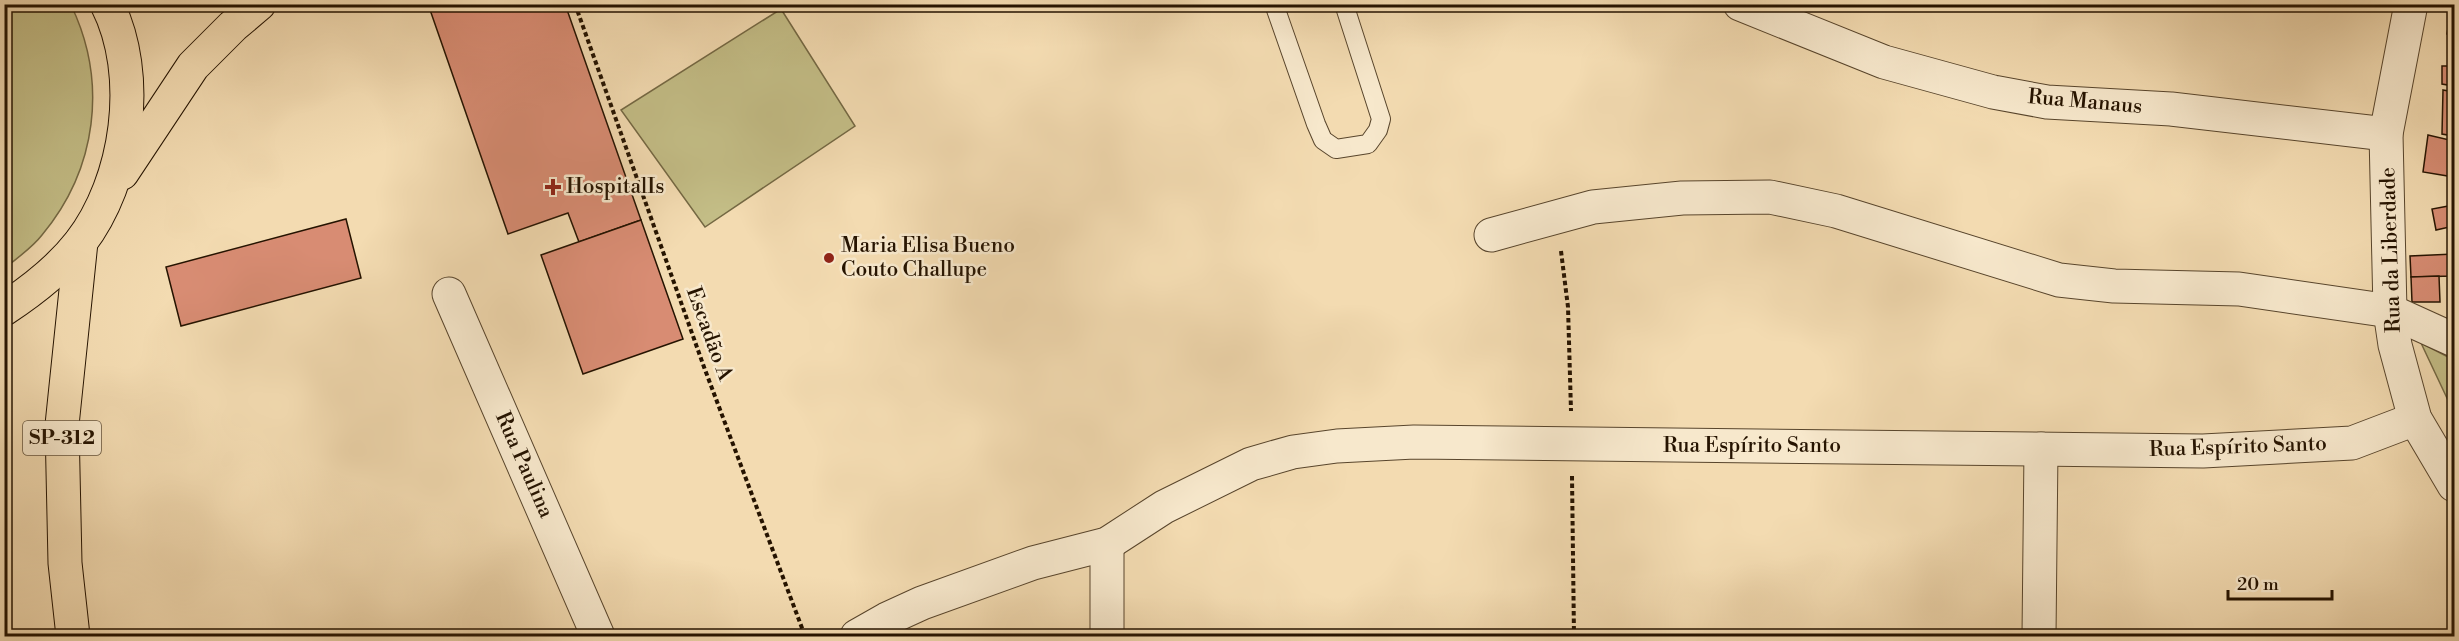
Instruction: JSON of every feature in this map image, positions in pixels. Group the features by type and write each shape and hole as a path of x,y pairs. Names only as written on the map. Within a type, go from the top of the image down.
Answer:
{"main road":[{"path":"107,4 123,56 128,102 122,148 109,192"},
{"name":"SP-312","path":"73,636 65,563 62,425 81,242 109,192 193,66 259,4"},
{"path":"4,309 46,279 81,242"}],"street":[{"name":"Rua Manaus","path":"1740,4 1884,62 1993,92 2047,102 2170,109 2386,134"},
{"name":"Rua da Liberdade","path":"2411,4 2386,134 2390,311 2395,345 2415,420 2454,485"},
{"path":"1491,235 1593,207 1682,198 1770,197 1836,211 2058,280 2114,286 2239,289 2390,311 2454,340"},
{"name":"Rua Paulina","path":"449,294 598,636"},
{"name":"Rua Espírito Santo","path":"857,636 922,603 1033,563 1107,544 1164,507 1251,464 1293,452 1337,446 1414,442 2203,451 2352,443 2415,420"},
{"path":"2039,636 2041,449"},
{"path":"1107,544 1107,636"}],"lane":[{"path":"1274,4 1316,124 1323,140 1336,149 1368,144 1378,130 1382,119 1344,4"}],"path":[{"name":"Escadão A","path":"575,4 805,636"}],"shaded area":[{"path":"5,4 71,5 83,34 90,64 93,94 91,124 85,154 75,182 61,209 42,235 5,268"},
{"path":"781,9 855,126 705,227 621,110"},
{"path":"2421,343 2454,360 2454,413"}],"building":[{"path":"428,4 565,4 641,220 579,242 568,213 508,234"},
{"path":"2452,4 2454,4 2454,36 2447,34"},
{"path":"2442,66 2454,66 2454,86 2442,84"},
{"path":"2443,90 2454,92 2454,136 2442,134"},
{"path":"2428,135 2454,141 2454,177 2423,172"},
{"path":"2454,205 2454,226 2436,230 2432,209"},
{"path":"346,219 361,278 181,326 166,267"},
{"path":"641,220 683,339 583,374 541,255"},
{"path":"2454,254 2454,276 2411,277 2410,256"},
{"path":"2439,276 2440,302 2412,302 2411,277"}],"place":[{"name":"HospitalIs","path":"553,187"},
{"name":"Maria Elisa Bueno Couto Challupe","path":"829,258"}]}
